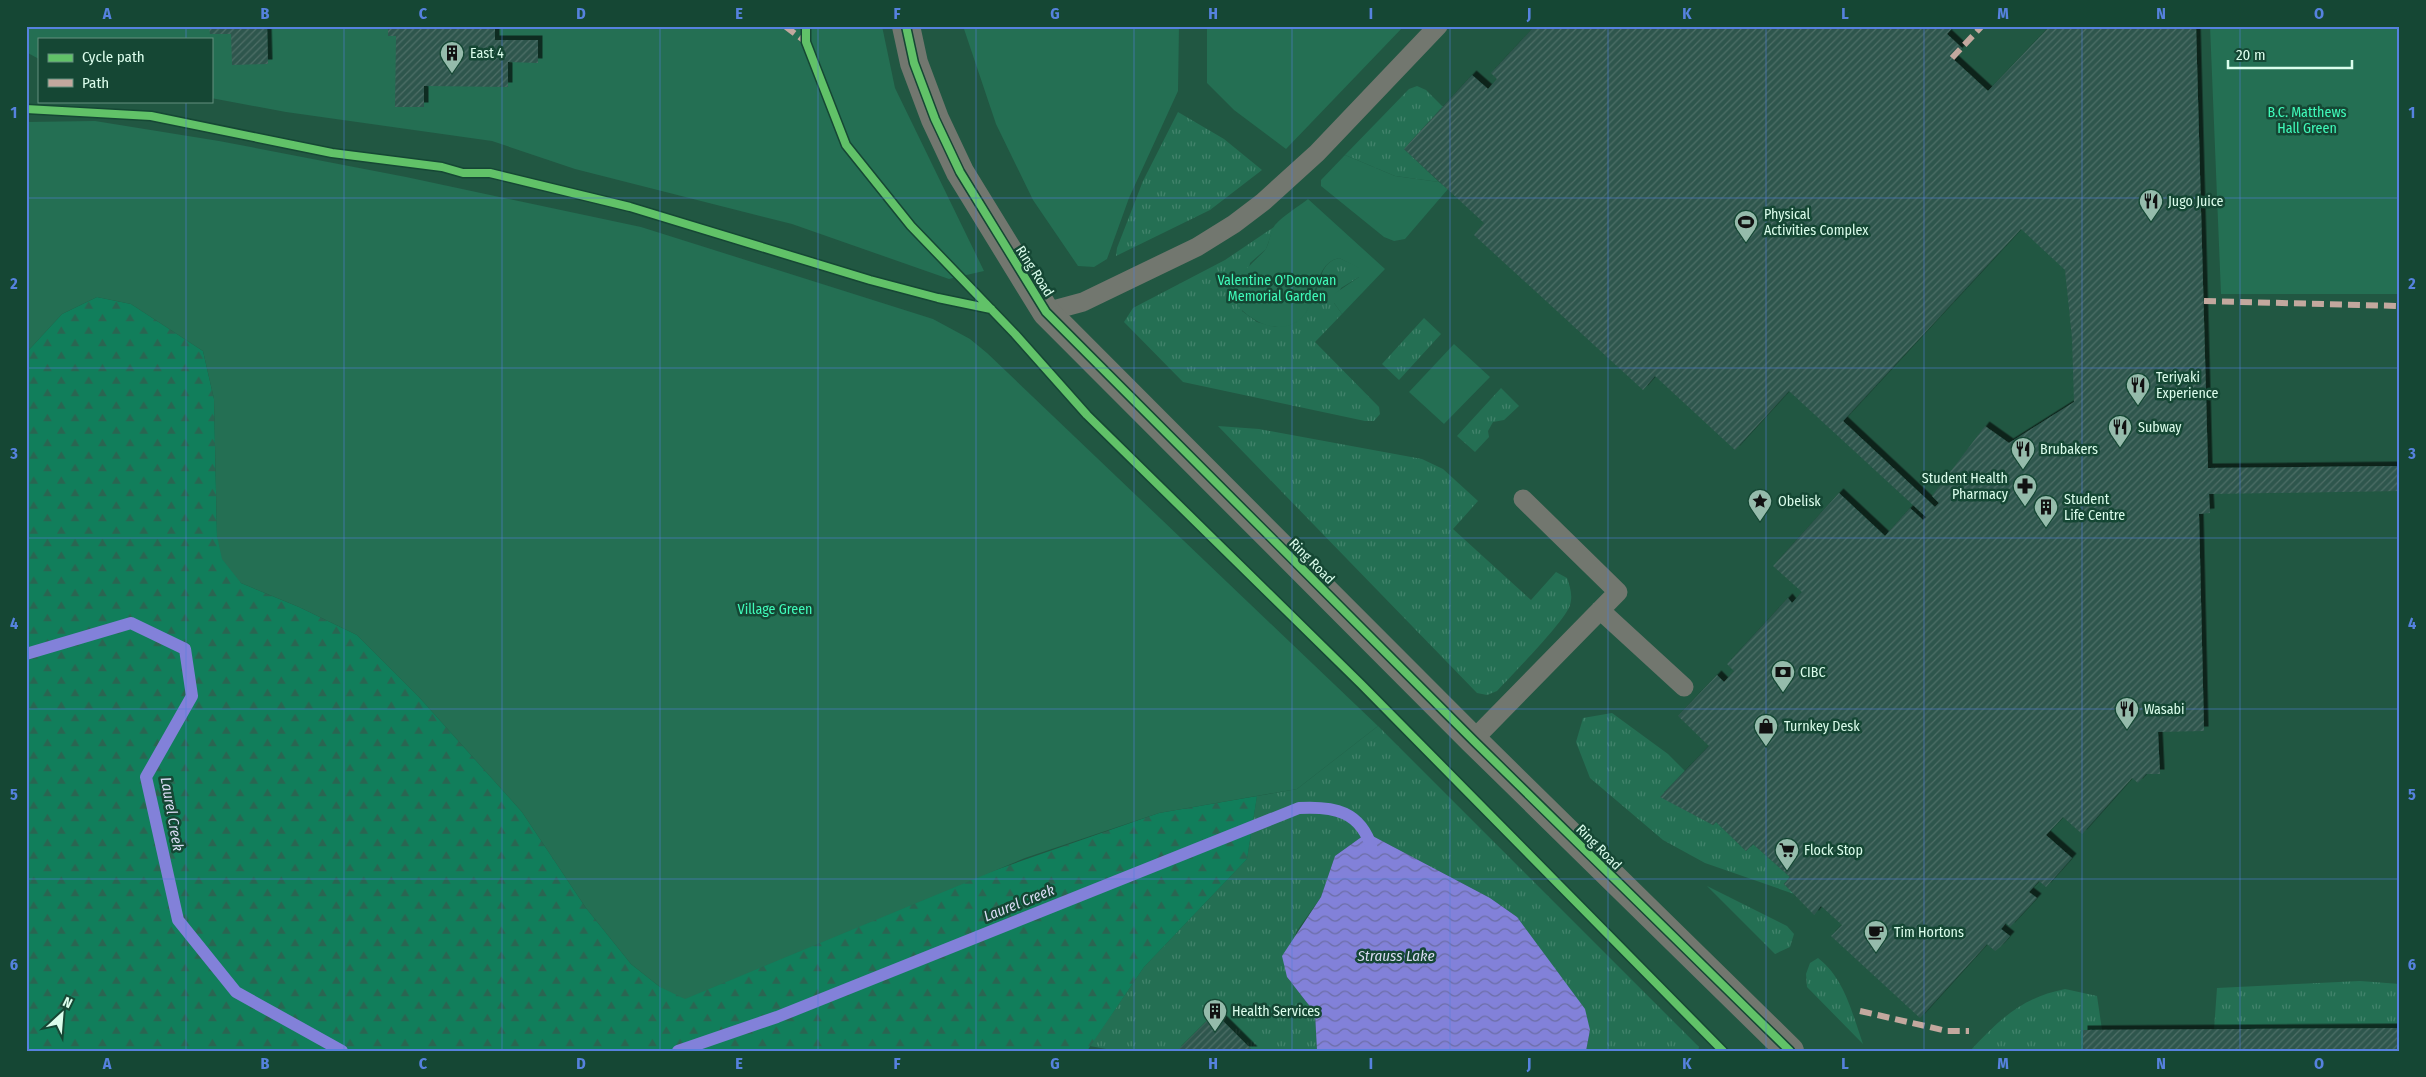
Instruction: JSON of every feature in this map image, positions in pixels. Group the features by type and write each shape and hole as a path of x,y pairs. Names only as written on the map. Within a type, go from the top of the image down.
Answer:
{"street":[{"name":"Ring Road","path":"906,26 912,57 936,119 960,172 1046,312 1473,740 1790,1051"}],"lane":[{"path":"1046,312 1083,302 1197,247 1234,224 1264,202 1317,154 1438,26"},
{"path":"1473,740 1618,592 1523,499"},
{"path":"1600,610 1684,687"}],"shaded area":[{"path":"26,26 2400,26 2400,1051 26,1051"}],"green space":[{"path":"26,26 882,26 895,88 984,271 949,279 792,224 575,169 492,141 286,112 212,98 212,38 38,38 38,58 26,52"},
{"path":"963,26 1179,26 1178,91 1129,198 1107,259 1094,267 1078,266 1033,200 996,124"},
{"path":"1207,26 1404,26 1286,149 1234,110 1207,83"},
{"name":"B.C. Matthews Hall Green","path":"2210,26 2400,26 2400,294 2221,294"},
{"path":"1417,86 1426,90 1443,107 1404,149 1439,182 1395,176 1345,155 1409,89"},
{"path":"1178,112 1224,139 1262,170 1210,210 1116,256 1117,248 1143,181"},
{"name":"Village Green","path":"95,121 219,141 406,177 641,227 933,319 970,339 987,353 1378,726 1297,789 1159,813 1025,858 685,999 660,987 631,964 586,908 522,812 419,697 357,635 299,607 241,583 222,559 217,536 214,399 203,351 131,304 97,297 62,314 26,353 26,122"},
{"path":"1345,155 1395,176 1439,182 1448,189 1405,239 1394,241 1384,237 1321,186 1321,180"},
{"name":"Valentine O'Donovan Memorial Garden","path":"1308,199 1385,269 1342,314 1334,303 1334,294 1359,277 1359,268 1339,258 1329,263 1322,272 1309,306 1303,316 1293,324 1279,327 1265,325 1244,312 1237,303 1234,295 1235,286 1239,278 1265,250 1275,225"},
{"path":"1274,227 1266,249 1250,263 1242,311 1257,322 1276,327 1313,298 1322,272 1333,260 1339,258 1359,267 1359,277 1341,288 1334,303 1342,314 1315,342 1379,407 1380,414 1374,421 1365,421 1183,382 1124,322 1133,308 1225,260"},
{"path":"97,297 131,304 203,351 214,399 217,536 241,583 299,607 357,635 419,697 522,812 586,908 631,964 660,987 1159,813 1257,796 1247,859 1144,967 1087,1051 26,1051 26,353 62,314"},
{"path":"1424,318 1441,334 1399,380 1382,364"},
{"path":"1454,344 1490,377 1444,424 1409,392"},
{"path":"1501,388 1519,406 1504,420 1493,422 1488,431 1489,437 1475,452 1457,436"},
{"path":"1218,426 1259,429 1422,459 1443,469 1478,501 1453,529 1531,600 1556,572 1567,578 1570,588 1570,605 1559,623 1497,691 1487,695 1477,693"},
{"path":"1612,713 1668,754 1685,771 1661,797 1713,825 1716,822 1746,851 1753,844 1790,877 1784,884 1794,894 1705,863 1663,840 1590,778 1576,742 1583,718"},
{"path":"1378,726 1699,1047 1698,1051 1586,1051 1590,1030 1517,917 1490,898 1367,833 1335,856 1321,897 1296,932 1287,977 1315,1013 1317,1051 1253,1051 1215,1013 1177,1051 1117,1051 1090,1046 1144,967 1247,859 1257,796 1297,789"},
{"path":"1707,886 1787,926 1794,934 1790,947 1775,954"},
{"path":"1818,958 1827,966 1841,986 1863,1044 1807,987 1806,974 1810,963"},
{"path":"2360,981 2400,984 2400,1028 2214,1030 2217,988"},
{"path":"2065,989 2097,996 2102,1030 2083,1051 1970,1051 2012,1011 2036,998"}],"water":[{"name":"Strauss Lake","path":"1367,833 1490,898 1517,917 1585,1009 1590,1030 1586,1051 1317,1051 1315,1013 1287,977 1282,956 1321,897 1335,856"}],"building":[{"path":"209,26 267,26 268,64 232,65 231,34 210,34"},
{"name":"East 4","path":"388,26 495,26 495,40 538,40 538,63 508,62 508,87 424,86 424,107 395,107 396,36 388,36"},
{"name":"Student Life Centre","path":"1535,26 1954,26 1947,34 1962,48 1952,58 1988,91 2050,26 2196,26 2208,468 2400,466 2400,491 2209,494 2210,513 2199,514 2204,731 2158,732 2160,774 2146,774 2138,783 2132,778 2082,834 2063,817 2046,835 2072,858 2046,887 2039,881 2029,892 2037,898 2010,927 2006,923 2001,929 2010,936 2000,947 1995,951 1987,944 1920,1018 1831,936 1842,925 1821,906 1814,915 1784,884 1790,877 1753,844 1746,851 1716,822 1713,825 1660,797 1709,746 1678,716 1717,675 1724,682 1734,671 1727,664 1788,598 1792,603 1802,592 1773,566 1839,493 1885,536 1910,508 1923,520 1926,517 1789,391 1735,450 1655,376 1643,390 1474,235 1484,223 1404,149 1472,75 1488,89 1497,79 1491,73","holes":["2021,229 2065,270 2072,338 2074,402 2009,443 1985,426 1932,496 1939,503 1935,507 1843,421"]},
{"name":"Health Services","path":"1215,1013 1253,1051 1177,1051"},
{"path":"2400,1028 2400,1051 2083,1051 2083,1030"}],"waterway":[{"name":"Laurel Creek","path":"26,654 131,623 185,649 192,696 146,777 178,920 236,992 342,1051"},
{"name":"Laurel Creek","path":"678,1051 777,1017 1299,808 1335,810 1353,819 1361,826 1372,849"}],"marked path":[{"path":"785,26 806,42"},
{"path":"1952,58 1982,26"},
{"path":"2204,301 2400,306"},
{"path":"1860,1011 1947,1031 1969,1031"}],"cycle path":[{"path":"806,26 806,42 846,145 911,226 1015,334 1087,415 1361,684 1723,1051"},
{"path":"906,26 914,63 935,119 960,172 1046,312 1473,740 1790,1051"},
{"path":"26,109 151,116 332,153 442,167 463,173 490,173 630,207 870,280 938,298 991,309"}],"place":[{"name":"East 4","path":"452,74"},
{"name":"Jugo Juice","path":"2151,222"},
{"name":"Physical Activities Complex","path":"1746,243"},
{"name":"Teriyaki Experience","path":"2138,406"},
{"name":"Subway","path":"2120,448"},
{"name":"Brubakers","path":"2023,470"},
{"name":"Student Health Pharmacy","path":"2025,507"},
{"name":"Obelisk","path":"1760,522"},
{"name":"Student Life Centre","path":"2046,528"},
{"name":"CIBC","path":"1783,693"},
{"name":"Wasabi","path":"2127,730"},
{"name":"Turnkey Desk","path":"1766,747"},
{"name":"Flock Stop","path":"1787,871"},
{"name":"Tim Hortons","path":"1876,953"},
{"name":"Health Services","path":"1215,1032"}]}
